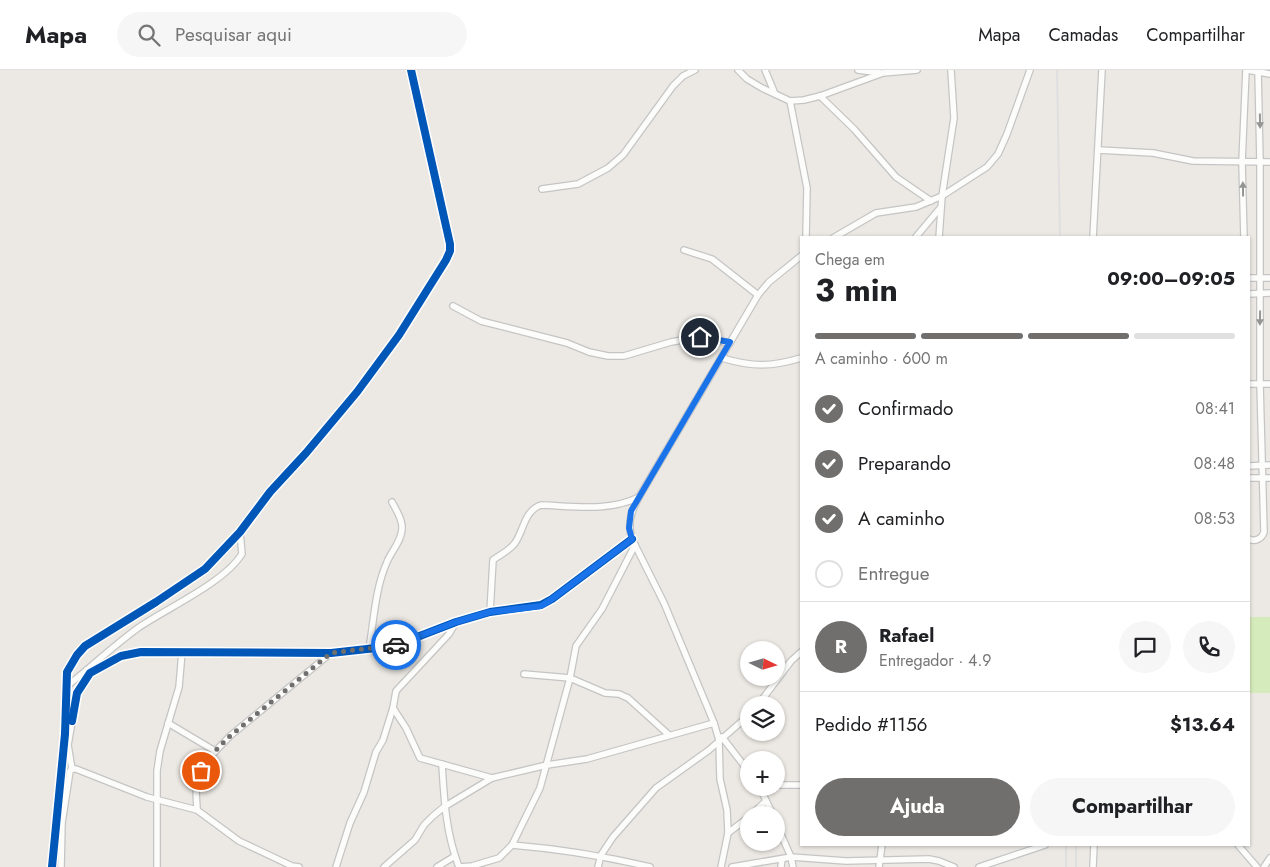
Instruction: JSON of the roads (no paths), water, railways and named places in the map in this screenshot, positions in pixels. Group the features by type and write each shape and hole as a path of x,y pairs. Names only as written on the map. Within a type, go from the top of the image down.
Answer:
{"street":[{"path":"52,867 66,734 67,672 81,649 205,569 240,532 270,492 306,453 357,392 399,335 446,260 450,251 450,244 411,70"},
{"path":"542,189 578,184 608,168 623,155 673,86 683,76 695,70"},
{"path":"738,70 747,79 762,88 790,100 804,100 820,96 883,74 917,70"},
{"path":"765,70 775,94"},
{"path":"858,70 883,74"},
{"path":"939,236 942,196 954,118 951,70"},
{"path":"836,236 876,213 916,207 942,196 987,167 998,154 1007,134 1030,70"},
{"path":"1093,236 1102,70"},
{"path":"1244,236 1242,162 1247,70 1270,74"},
{"path":"1250,539 1256,540 1264,532 1260,384 1259,71"},
{"path":"820,96 854,129 896,177 931,201"},
{"path":"790,100 807,188 806,236"},
{"path":"1098,150 1154,153 1192,161 1270,162"},
{"path":"918,236 941,207"},
{"path":"684,250 712,259 758,295"},
{"path":"740,761 721,739 664,603 634,542 629,528 631,511 758,295 769,282 800,257"},
{"path":"1250,278 1270,278"},
{"path":"1250,294 1270,293"},
{"path":"453,306 481,321 567,343 589,352 608,356 624,356 671,342 700,337 730,342"},
{"path":"722,358 761,366 781,364 800,358"},
{"path":"1250,384 1270,384"},
{"path":"1250,466 1270,465"},
{"path":"1250,478 1270,478"},
{"path":"490,612 493,560 509,550 516,542 529,514 534,508 541,506 607,506 629,502 639,497"},
{"path":"369,649 379,586 387,562 401,535 401,519 392,502"},
{"path":"66,687 136,629 212,581 233,565 242,554 240,532"},
{"path":"61,867 62,823 72,769 68,745 77,693 90,674 121,656 141,652 331,653 399,644 456,622 490,612 541,606 634,542"},
{"path":"442,764 444,807 455,856 460,867 472,866 498,858 512,846 540,788 570,678 576,646 602,609 634,542"},
{"path":"336,867 350,823 364,792 374,758 383,740 394,708 398,686 449,634 456,622"},
{"path":"157,867 157,771 168,723 179,687 182,652"},
{"path":"197,810 198,778 215,751 230,736 331,653"},
{"path":"765,696 791,661 800,653"},
{"path":"524,674 570,678 605,693 619,694 628,698 669,735"},
{"path":"394,708 420,758 492,778"},
{"path":"168,723 215,751"},
{"path":"384,867 414,840 424,825 444,807 492,778 547,765 587,759 714,723"},
{"path":"598,867 601,855 613,837 656,788 697,759 740,723"},
{"path":"721,739 720,779 727,810 728,833 722,867"},
{"path":"72,769 156,799 197,810 239,841 292,866 299,867"},
{"path":"785,785 800,785"},
{"path":"764,796 768,806"},
{"path":"761,806 766,801"},
{"path":"728,833 740,824"},
{"path":"785,843 793,867"},
{"path":"512,846 551,848 601,855 650,867"},
{"path":"879,864 882,846"},
{"path":"979,867 1042,846"},
{"path":"1093,867 1094,846"},
{"path":"1239,846 1257,867"},
{"path":"437,867 455,856"},
{"path":"732,867 791,857 879,864 929,859 954,867"},
{"path":"495,867 498,858"},
{"path":"1264,867 1270,858"},
{"path":"781,867 782,859"}],"railway":[{"path":"1057,70 1060,236"},
{"path":"1066,846 1066,867"},
{"path":"1076,846 1076,867"}]}
